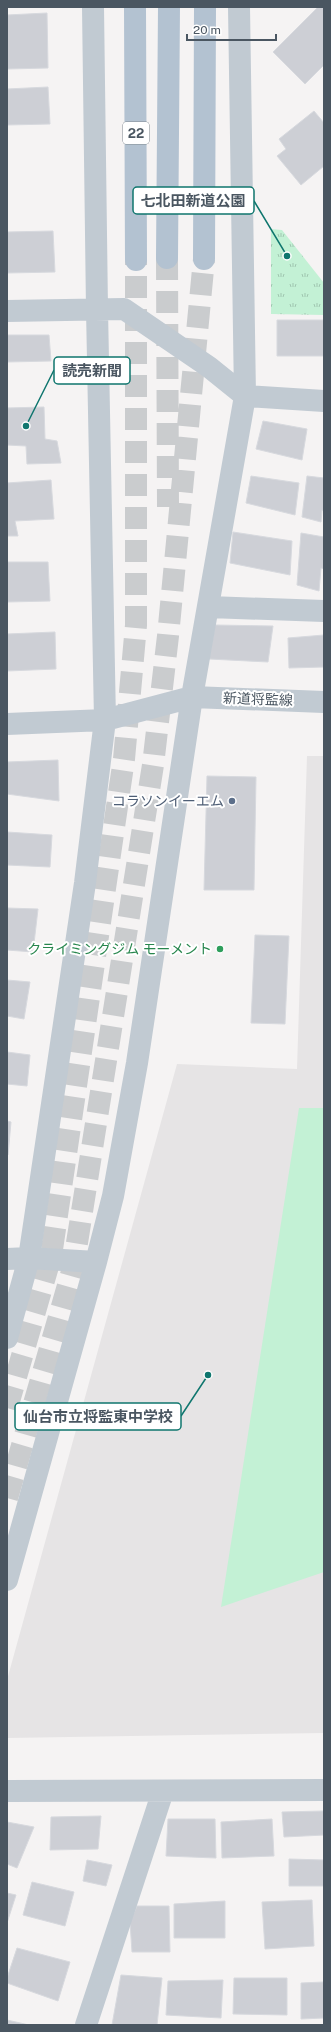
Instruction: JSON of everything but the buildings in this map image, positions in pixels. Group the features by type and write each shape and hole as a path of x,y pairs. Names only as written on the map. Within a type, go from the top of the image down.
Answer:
{"main road":[{"name":"22","path":"135,7 136,260"},
{"name":"22","path":"167,258 169,7"},
{"path":"204,259 206,7"}],"street":[{"path":"7,1338 29,1258 85,883 105,720 93,7"},
{"path":"7,1580 113,1196 137,1063 192,697 245,396 239,7"},
{"path":"7,311 124,309 209,367 245,396 324,402"},
{"path":"209,607 324,611"},
{"name":"新道将監線","path":"7,724 105,720 192,697 324,702"},
{"path":"7,1260 29,1258 96,1262"},
{"path":"7,1791 324,1790"},
{"path":"86,2025 163,1791"}],"shaded area":[{"path":"307,756 324,756 324,1733 7,1738 7,1680 177,1064 297,1069"}],"green space":[{"path":"271,229 282,230 324,283 324,315 271,314"},
{"path":"299,1108 324,1108 324,1572 221,1607"}],"tunnel":[{"path":"167,258 168,507"},
{"path":"7,1498 73,1268 153,765 168,636 204,259"},
{"path":"7,1408 51,1256 124,759 136,625 136,260"}],"place":[{"name":"七北田新道公園","path":"287,256"},
{"name":"読売新聞","path":"26,426"},
{"name":"コラソンイーエム","path":"232,801"},
{"name":"クライミングジム モーメント","path":"220,949"},
{"name":"仙台市立将監東中学校","path":"208,1375"}]}
